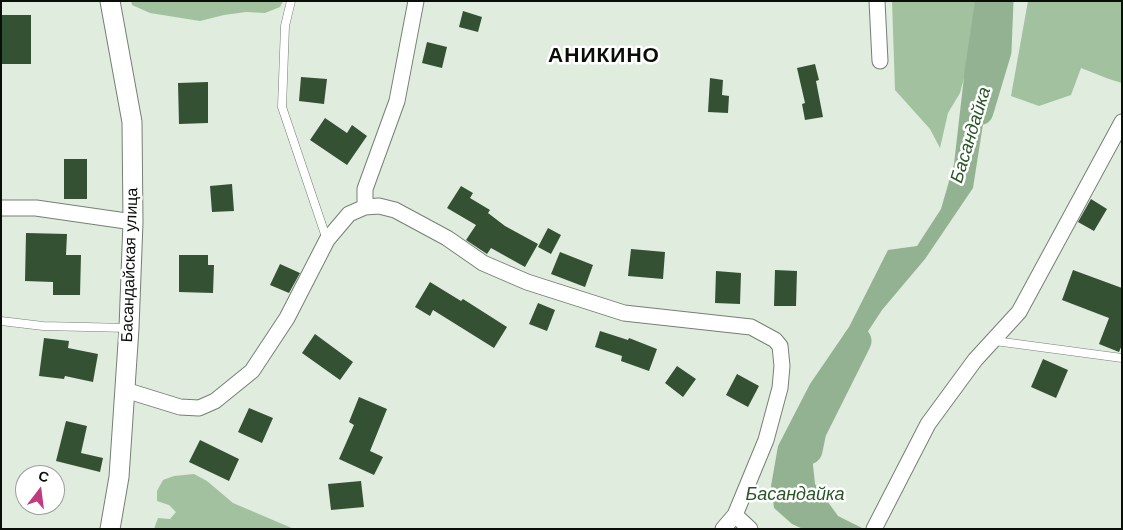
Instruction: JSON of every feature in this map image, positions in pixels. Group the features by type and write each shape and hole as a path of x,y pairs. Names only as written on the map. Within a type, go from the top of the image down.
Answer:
{"street":[{"name":"Басандайская улица","path":"110,1 132,122 133,222 129,328 119,477 110,529"},
{"path":"365,207 365,189 397,101 416,1"},
{"path":"877,1 880,61"},
{"path":"874,529 928,424 975,360 995,341 1019,312 1122,122"},
{"path":"124,390 180,407 199,408 214,401 252,371 287,318 327,240 349,214 365,207 379,206 394,210 447,238 483,263 527,282 624,313 751,327 775,340 780,346 782,366 780,388 766,440 735,515 723,529"},
{"path":"1,208 36,208 133,222"},
{"path":"735,515 750,529"}],"lane":[{"path":"292,1 285,26 282,107 327,240"},
{"path":"1,322 43,326 129,328"},
{"path":"995,341 1122,358"}],"shaded area":[{"path":"131,1 283,1 280,7 265,13 246,12 200,21 150,13 132,5"},
{"path":"892,1 979,1 975,37 960,93 948,113 940,148 930,129 895,90"},
{"path":"1028,1 1122,1 1122,83 1081,68 1071,95 1039,106 1011,96"},
{"path":"194,474 207,481 233,503 294,529 154,529 158,518 170,519 176,512 169,505 157,501 157,491 163,480 174,476"}],"water":[{"name":"Басандайка","path":"975,1 999,1 973,188 925,259 882,310 825,397 811,446 815,484 838,516 864,529 803,529 792,524 774,508 771,486 778,446 810,384 849,327 888,250 917,246 941,209 954,164"}],"building":[{"path":"463,11 482,17 478,32 459,27"},
{"path":"1,15 31,15 31,64 1,64"},
{"path":"427,42 447,47 442,68 422,63"},
{"path":"815,64 819,80 816,81 823,117 805,120 802,104 805,103 797,68"},
{"path":"301,77 327,79 324,104 299,101"},
{"path":"710,78 723,80 722,95 729,96 728,113 708,112"},
{"path":"208,82 208,123 179,124 178,83"},
{"path":"325,118 347,133 352,125 367,136 347,165 310,140"},
{"path":"64,159 87,159 87,199 64,199"},
{"path":"232,184 234,211 212,212 210,186"},
{"path":"461,186 473,193 470,198 490,210 488,213 505,226 538,244 525,267 491,248 487,254 466,240 476,225 447,208"},
{"path":"1091,199 1107,209 1094,231 1078,222"},
{"path":"548,228 561,235 551,254 538,247"},
{"path":"26,233 67,234 66,255 81,255 80,295 53,295 53,282 25,281"},
{"path":"631,249 665,252 663,279 628,276"},
{"path":"560,252 593,265 585,287 551,274"},
{"path":"179,255 208,255 208,265 214,265 213,293 179,292"},
{"path":"280,264 300,273 289,293 270,285"},
{"path":"775,270 797,271 796,306 774,306"},
{"path":"1073,270 1122,288 1122,345 1119,352 1099,344 1109,318 1062,300"},
{"path":"716,271 741,273 740,304 715,303"},
{"path":"430,282 461,301 463,299 507,327 494,348 433,310 430,316 415,307"},
{"path":"538,303 555,310 547,331 529,324"},
{"path":"600,331 628,340 629,338 657,349 649,371 621,361 622,356 595,347"},
{"path":"315,334 353,362 340,380 302,353"},
{"path":"44,338 69,341 68,348 98,354 93,382 65,376 64,379 39,376"},
{"path":"1043,359 1068,370 1056,398 1031,387"},
{"path":"677,366 696,379 683,397 665,383"},
{"path":"737,374 759,386 748,407 726,395"},
{"path":"359,397 387,409 370,451 383,457 374,475 339,459 354,425 349,422"},
{"path":"249,408 273,418 262,443 238,432"},
{"path":"66,421 87,426 81,453 103,458 100,472 56,461"},
{"path":"200,440 239,459 229,481 189,462"},
{"path":"361,481 364,507 331,510 328,484"}],"waterway":[{"name":"Басандайка","path":"979,111 997,51 999,1"},
{"name":"Басандайка","path":"808,450 812,431 857,341"}],"district":[{"name":"АНИКИНО","path":"604,56"}]}
